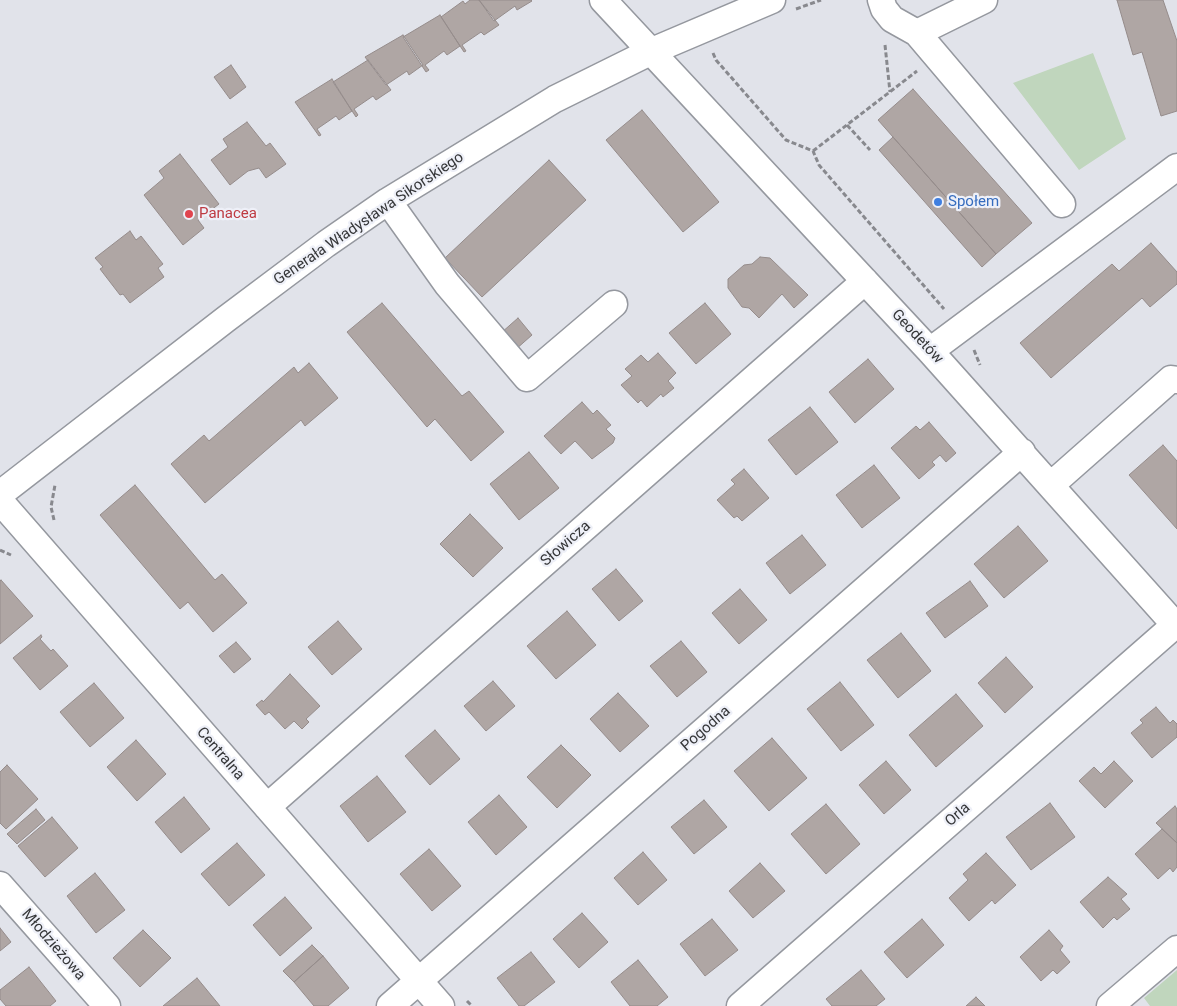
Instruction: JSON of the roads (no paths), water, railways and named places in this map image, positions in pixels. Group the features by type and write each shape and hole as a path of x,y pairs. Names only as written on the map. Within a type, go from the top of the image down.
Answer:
{"street":[{"name":"Geodetów","path":"603,0 930,351 1176,626"},
{"name":"Generała Władysława Sikorskiego","path":"0,494 241,307 388,201 555,98 652,51 772,0"},
{"path":"917,33 984,0"},
{"path":"884,6 896,22 917,33 1062,204"},
{"path":"930,351 1177,167"},
{"path":"388,201 447,284 527,378 614,304"},
{"name":"Słowicza","path":"267,807 865,281"},
{"path":"1051,485 1171,379 1177,380"},
{"name":"Pogodna","path":"390,1006 1022,452"},
{"name":"Centralna","path":"0,501 441,1006"},
{"name":"Orla","path":"740,1006 1176,626"},
{"name":"Młodzieżowa","path":"0,884 107,1006"},
{"path":"1110,1006 1177,950"}],"place":[{"name":"Społem","path":"938,202"},
{"name":"Panacea","path":"189,214"}]}
